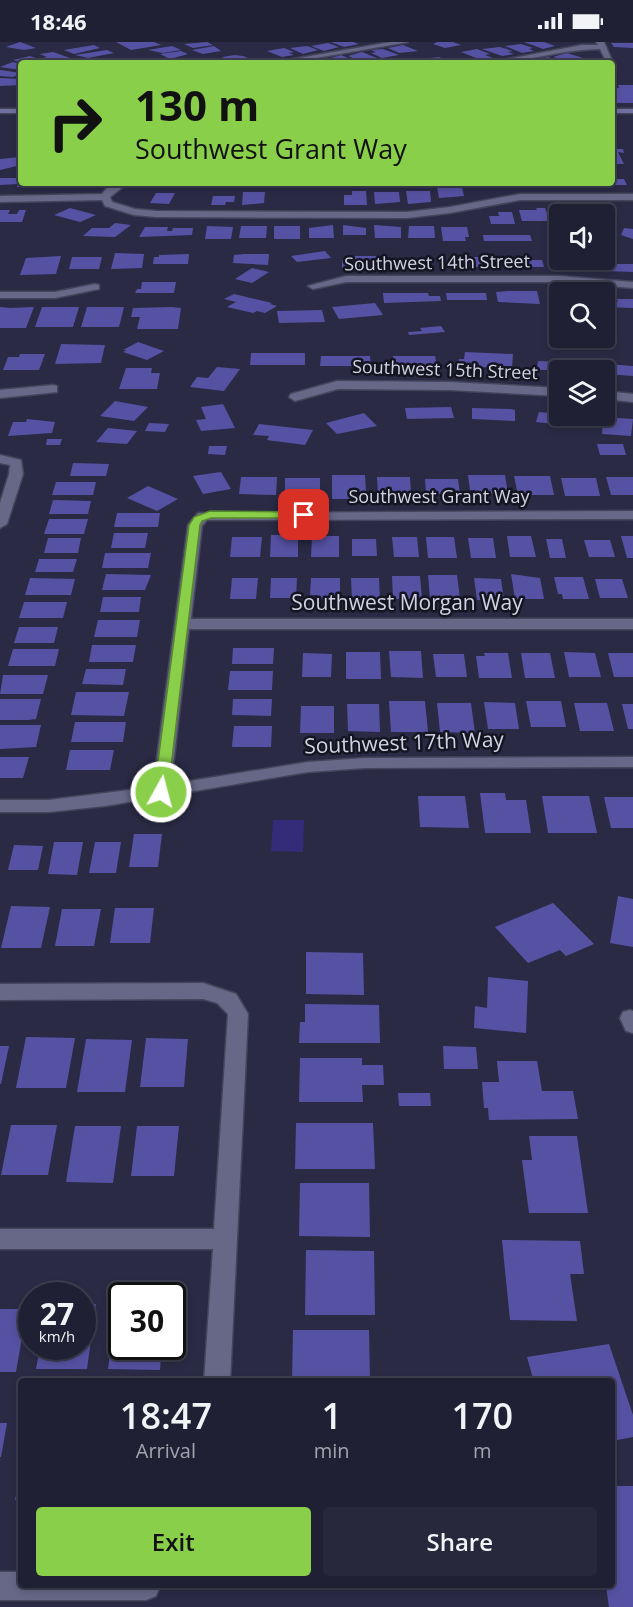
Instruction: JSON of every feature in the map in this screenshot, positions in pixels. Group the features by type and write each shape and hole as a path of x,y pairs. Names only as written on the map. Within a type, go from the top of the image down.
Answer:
{"street":[{"path":"293,60 404,42"},
{"path":"508,60 601,44 610,60"},
{"path":"1,113 18,111"},
{"path":"615,111 633,111"},
{"path":"0,199 105,197 119,186"},
{"path":"105,197 108,204 119,209 156,214 407,215 450,210 520,197 633,196"},
{"path":"303,200 303,214"},
{"name":"Southwest 14th Street","path":"313,286 346,279 559,279 633,285"},
{"path":"0,295 55,295 95,287"},
{"name":"Southwest 15th Street","path":"295,397 337,385 450,386 549,391"},
{"path":"0,394 53,390"},
{"path":"615,396 633,398"},
{"path":"0,459 16,463 16,474 0,524"},
{"name":"Southwest Grant Way","path":"181,624 195,525 198,519 210,514 633,515"},
{"path":"161,792 181,624"},
{"name":"Southwest Morgan Way","path":"181,624 633,624"},
{"name":"Southwest 17th Way","path":"0,806 49,806 161,792 297,769 365,763 633,762"},
{"path":"0,992 203,991 229,998 238,1014 218,1378"},
{"path":"0,1239 225,1239"},
{"path":"0,1586 18,1586"}],"shaded area":[{"path":"273,820 304,820 303,852 271,851"}],"building":[{"path":"20,42 36,48 24,50 6,47"},
{"path":"116,42 154,42 161,45 131,50"},
{"path":"207,42 213,45 193,48 184,44"},
{"path":"331,42 353,42 359,44 344,47"},
{"path":"453,42 461,45 445,48 433,44"},
{"path":"524,42 544,42 555,46 543,49"},
{"path":"328,43 339,47 324,51 311,46"},
{"path":"611,43 633,43 633,48 614,47"},
{"path":"521,44 533,48 529,49 534,51 522,53 505,46"},
{"path":"94,45 100,48 74,54 64,50"},
{"path":"403,45 418,51 399,53 388,48"},
{"path":"172,46 181,50 163,53 148,50"},
{"path":"214,46 221,51 203,54 192,50"},
{"path":"307,46 318,50 303,54 290,48"},
{"path":"500,47 513,51 508,52 514,54 502,56 482,49"},
{"path":"284,48 294,52 289,53 294,55 282,57 267,51"},
{"path":"383,49 399,55 382,58 371,53 376,52 371,50"},
{"path":"477,49 490,54 485,55 493,58 481,60 461,52"},
{"path":"107,50 114,53 88,58 75,55"},
{"path":"181,51 188,54 170,59 160,54"},
{"path":"53,52 70,58 49,60 42,58 47,57 40,54"},
{"path":"362,52 377,58 357,60 348,56"},
{"path":"567,53 583,58 563,60 553,57"},
{"path":"235,55 253,60 228,60 222,57"},
{"path":"341,55 353,60 335,60 331,58"},
{"path":"30,56 41,60 18,62 13,60"},
{"path":"439,57 446,60 422,60 420,59"},
{"path":"548,57 556,60 540,60 536,59"},
{"path":"13,62 18,63 18,70 0,67"},
{"path":"0,70 18,73 18,75 13,77 0,76"},
{"path":"0,78 18,79 18,85 0,86"},
{"path":"618,85 633,85 633,103 615,103 615,88 619,88"},
{"path":"615,149 623,149 624,153 618,152 624,164 615,164"},
{"path":"18,157 18,166 0,170 0,159"},
{"path":"0,178 18,178 18,184 0,185"},
{"path":"615,179 624,179 627,185 615,185"},
{"path":"437,187 462,187 464,196 439,198"},
{"path":"352,191 366,191 367,205 344,205 344,195 352,195"},
{"path":"406,191 430,191 431,202 408,204"},
{"path":"243,192 265,192 264,203 242,205"},
{"path":"374,192 399,192 400,202 375,204"},
{"path":"156,193 175,193 169,204 150,203"},
{"path":"213,196 235,196 234,202 226,202 225,205 211,205"},
{"path":"70,208 96,215 80,222 54,215"},
{"path":"536,208 545,208 549,221 522,221 519,210 537,210"},
{"path":"0,210 10,210 8,214 17,214 19,210 26,210 22,222 0,222"},
{"path":"498,212 512,212 515,224 491,224 489,216 499,216"},
{"path":"115,223 131,225 115,237 83,236 92,228 109,228"},
{"path":"333,225 334,238 309,238 309,228"},
{"path":"343,225 366,228 366,235 343,235"},
{"path":"374,225 401,227 401,238 375,238"},
{"path":"207,226 233,227 231,239 205,239"},
{"path":"241,226 267,226 266,238 239,238"},
{"path":"274,226 300,226 300,239 274,239"},
{"path":"409,226 434,226 435,238 408,238"},
{"path":"145,227 168,227 167,231 172,231 173,228 193,228 192,235 139,237"},
{"path":"441,227 467,227 469,237 465,237 466,241 443,241"},
{"path":"624,228 633,229 633,239 621,235"},
{"path":"483,235 530,235 532,241 484,241"},
{"path":"325,251 331,258 297,262 291,256"},
{"path":"115,253 144,254 142,268 111,269"},
{"path":"189,254 188,264 153,264 154,257 159,257 159,255"},
{"path":"269,254 268,265 233,263 234,255"},
{"path":"61,256 56,274 20,275 26,258"},
{"path":"349,256 380,256 381,267 342,268 342,260 349,260"},
{"path":"72,257 102,257 99,269 69,269"},
{"path":"463,257 487,257 489,267 453,267 451,260 464,260"},
{"path":"391,259 422,260 423,266 391,266"},
{"path":"503,260 542,260 544,267 504,267"},
{"path":"615,264 633,264 633,272 605,271 615,270"},
{"path":"252,268 269,272 252,283 235,279"},
{"path":"142,282 176,282 174,293 135,293 137,289 141,289"},
{"path":"537,291 540,304 498,302 496,292"},
{"path":"383,293 428,293 429,296 440,296 441,301 384,303"},
{"path":"446,293 486,293 487,300 447,300"},
{"path":"234,294 277,306 265,313 257,311 253,313 227,307 236,302 224,299"},
{"path":"617,299 633,299 633,308 615,307 615,302 618,302"},
{"path":"375,303 383,315 339,319 332,307"},
{"path":"0,307 34,307 26,328 0,328"},
{"path":"42,307 79,307 73,327 35,327"},
{"path":"87,307 124,307 119,327 81,327"},
{"path":"133,308 181,308 178,329 137,329 140,317 131,317"},
{"path":"322,310 325,322 279,323 277,311"},
{"path":"441,326 445,332 409,335 408,332 422,331 420,328"},
{"path":"138,342 164,351 147,360 123,352"},
{"path":"61,344 105,345 101,363 55,364"},
{"path":"465,352 513,354 512,368 479,367 479,363 475,363 474,369 458,368 459,359 464,359"},
{"path":"251,353 305,353 305,365 250,365"},
{"path":"20,354 45,354 39,370 3,370 8,357 19,357"},
{"path":"321,356 370,356 371,366 320,366"},
{"path":"393,356 435,356 437,366 394,365"},
{"path":"538,361 549,362 549,370 537,370"},
{"path":"615,365 633,366 633,376 615,375"},
{"path":"217,367 240,369 224,391 190,387 197,377 208,378"},
{"path":"126,368 152,368 151,373 160,373 157,389 119,389"},
{"path":"115,401 148,407 134,421 100,416"},
{"path":"223,404 235,428 201,431 196,420 206,419 201,407"},
{"path":"451,407 454,418 407,419 405,408"},
{"path":"472,408 515,410 515,421 472,419"},
{"path":"539,412 549,413 549,423 536,422"},
{"path":"364,413 377,426 337,434 326,423"},
{"path":"615,418 633,419 631,436 602,434 602,426 615,426"},
{"path":"27,419 55,422 52,433 8,436 13,422 26,422"},
{"path":"149,423 169,424 165,432 145,431"},
{"path":"259,424 313,430 305,445 267,440 269,436 253,435"},
{"path":"108,428 137,431 127,444 96,442"},
{"path":"47,439 62,439 60,445 46,445"},
{"path":"597,444 623,444 626,455 600,455"},
{"path":"209,446 227,446 225,455 208,454"},
{"path":"73,463 109,464 106,476 70,476"},
{"path":"221,472 231,489 203,494 193,476"},
{"path":"332,475 365,475 366,492 350,492 350,499 332,499"},
{"path":"468,475 505,475 508,494 475,494 475,490 470,490"},
{"path":"514,476 550,476 554,495 518,495"},
{"path":"241,477 277,477 276,495 239,494"},
{"path":"377,477 410,477 411,494 378,494"},
{"path":"606,477 633,477 633,495 611,495"},
{"path":"285,478 320,478 320,497 300,497 300,493 285,493"},
{"path":"561,478 596,478 600,496 565,496"},
{"path":"425,479 458,479 460,494 426,494"},
{"path":"56,482 96,482 93,495 52,495"},
{"path":"148,486 178,499 157,511 127,498"},
{"path":"53,500 91,501 88,514 49,514"},
{"path":"117,513 160,513 158,527 114,527"},
{"path":"49,519 88,519 84,534 44,534"},
{"path":"114,533 148,533 145,548 111,548"},
{"path":"271,535 298,535 298,557 270,557"},
{"path":"312,536 339,536 339,557 311,557"},
{"path":"507,536 531,536 536,557 510,557"},
{"path":"621,536 633,536 633,558 627,558"},
{"path":"232,537 262,537 260,557 230,557"},
{"path":"392,537 417,537 419,557 394,557"},
{"path":"426,537 454,537 457,558 428,558"},
{"path":"48,538 81,538 78,553 44,553"},
{"path":"468,538 493,538 496,558 471,558"},
{"path":"352,539 376,539 377,556 352,556"},
{"path":"546,539 562,539 566,558 550,558"},
{"path":"584,540 610,540 615,557 589,557"},
{"path":"105,553 151,553 148,568 102,568"},
{"path":"39,559 77,559 73,572 35,572"},
{"path":"106,574 151,575 145,590 102,590"},
{"path":"511,574 540,578 544,599 515,599"},
{"path":"428,575 457,575 460,599 430,599"},
{"path":"392,576 420,576 422,599 393,599"},
{"path":"554,577 583,577 589,599 563,599 562,594 558,594"},
{"path":"30,578 75,579 71,595 25,595"},
{"path":"232,578 258,578 256,599 230,599"},
{"path":"271,578 297,578 296,598 270,598"},
{"path":"311,578 340,578 340,600 317,599 317,595 310,595"},
{"path":"351,578 379,578 380,602 352,602"},
{"path":"474,578 501,579 504,600 477,600"},
{"path":"595,579 622,579 628,598 600,598"},
{"path":"103,597 141,597 139,612 100,612"},
{"path":"24,602 67,602 63,618 19,618"},
{"path":"98,620 140,620 137,637 94,637"},
{"path":"19,627 58,627 54,643 14,643"},
{"path":"92,645 136,645 133,662 89,662"},
{"path":"233,648 274,648 273,664 232,664"},
{"path":"13,649 59,649 55,666 8,666"},
{"path":"389,651 421,651 423,678 391,677"},
{"path":"346,652 380,652 381,679 346,679"},
{"path":"564,652 595,653 601,677 569,677"},
{"path":"303,653 332,654 331,677 302,677"},
{"path":"484,653 508,653 512,678 479,678 476,656 485,656"},
{"path":"521,653 550,653 555,678 525,678"},
{"path":"608,653 633,653 633,677 614,677"},
{"path":"433,654 464,654 467,677 436,677"},
{"path":"86,669 126,669 123,685 82,684"},
{"path":"230,671 273,671 272,690 228,690"},
{"path":"3,675 48,675 43,694 0,694"},
{"path":"76,692 129,692 124,716 71,715"},
{"path":"0,699 41,699 36,719 0,720"},
{"path":"233,699 272,699 271,716 232,715"},
{"path":"389,701 425,701 428,732 391,732"},
{"path":"526,701 561,701 566,727 531,727"},
{"path":"484,702 515,703 519,729 488,729"},
{"path":"437,703 471,703 475,733 440,732"},
{"path":"574,703 607,703 614,731 580,731"},
{"path":"347,704 379,704 380,732 348,731"},
{"path":"622,704 633,704 633,729 628,729"},
{"path":"301,706 334,706 334,733 300,733"},
{"path":"75,722 126,722 123,742 71,742"},
{"path":"0,725 41,725 36,747 0,749"},
{"path":"234,726 272,726 271,747 232,747"},
{"path":"70,750 114,750 110,770 66,770"},
{"path":"0,757 29,757 23,778 0,778"},
{"path":"480,793 505,793 506,800 526,800 531,833 485,833"},
{"path":"418,796 465,796 469,828 420,827"},
{"path":"542,796 589,796 597,833 548,833"},
{"path":"604,797 633,797 633,828 611,828"},
{"path":"134,834 162,834 158,867 129,867"},
{"path":"54,842 83,842 77,875 48,874"},
{"path":"95,842 121,842 116,873 89,873"},
{"path":"14,845 43,846 38,870 8,870"},
{"path":"618,896 633,899 633,947 610,943"},
{"path":"553,903 594,944 566,956 560,950 528,963 495,927"},
{"path":"11,906 50,907 41,948 1,948"},
{"path":"115,908 154,908 150,943 110,943"},
{"path":"62,909 101,909 94,946 55,946"},
{"path":"306,952 363,953 364,995 306,994"},
{"path":"488,977 528,981 526,1033 474,1028 475,1006 487,1008"},
{"path":"305,1004 379,1005 380,1043 299,1043 300,1022 305,1022"},
{"path":"26,1037 75,1038 66,1088 16,1088"},
{"path":"146,1038 188,1039 184,1087 140,1087"},
{"path":"86,1039 132,1040 125,1092 77,1092"},
{"path":"0,1046 9,1046 1,1084 0,1084"},
{"path":"443,1046 476,1047 478,1069 444,1069"},
{"path":"300,1058 362,1058 362,1065 383,1065 384,1085 362,1085 363,1102 299,1102"},
{"path":"497,1061 537,1061 542,1091 573,1091 578,1119 489,1120 488,1108 484,1108 482,1082 499,1082"},
{"path":"398,1093 430,1093 431,1106 399,1106"},
{"path":"296,1123 373,1123 375,1169 295,1169"},
{"path":"11,1125 57,1125 48,1175 1,1175"},
{"path":"75,1126 121,1126 113,1183 66,1182"},
{"path":"137,1126 179,1126 174,1176 131,1176"},
{"path":"529,1136 577,1136 588,1213 529,1213 522,1160 532,1160"},
{"path":"300,1183 369,1183 370,1237 299,1236"},
{"path":"502,1240 580,1241 584,1274 570,1274 577,1321 510,1320"},
{"path":"306,1250 374,1251 375,1315 305,1315"},
{"path":"0,1309 18,1309 16,1372 0,1372"},
{"path":"293,1330 369,1330 370,1378 292,1378"},
{"path":"609,1344 633,1415 633,1437 615,1440 615,1378 533,1378 527,1357"},
{"path":"38,1360 88,1360 87,1369 36,1369"},
{"path":"109,1360 161,1360 160,1370 108,1369"},
{"path":"0,1423 7,1423 1,1457 0,1457"},
{"path":"18,1484 18,1500 15,1500"},
{"path":"615,1486 633,1486 633,1607 609,1607 606,1588 615,1588"}],"route":[{"path":"161,792 181,624 195,525 198,519 210,514 304,515"}]}
